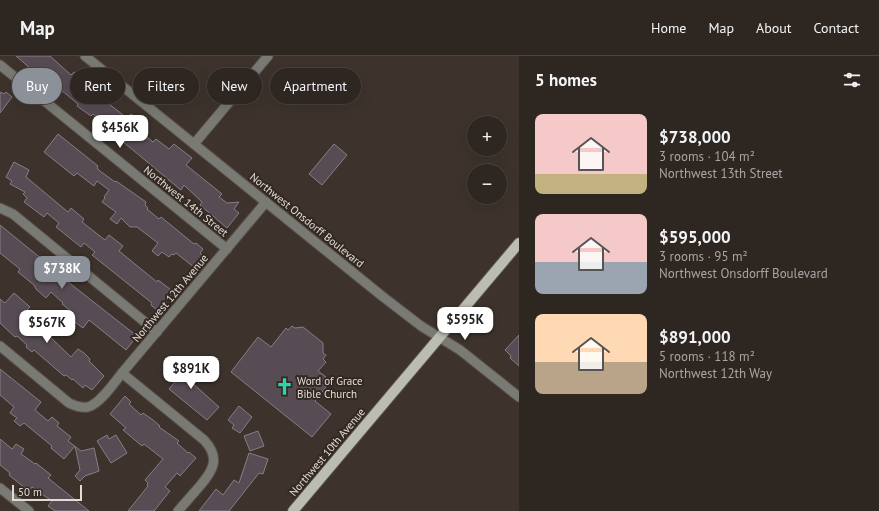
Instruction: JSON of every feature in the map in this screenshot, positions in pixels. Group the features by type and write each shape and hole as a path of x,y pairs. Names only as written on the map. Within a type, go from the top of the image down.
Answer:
{"main road":[{"name":"Northwest 10th Avenue","path":"293,511 519,244"}],"street":[{"name":"Northwest Onsdorff Boulevard","path":"85,56 410,318 439,338 460,350 519,397"},
{"path":"194,144 268,56"},
{"name":"Northwest 14th Street","path":"0,65 227,249"},
{"name":"Northwest 12th Avenue","path":"0,346 69,403 78,406 90,406 102,397 122,374 266,202"},
{"path":"0,208 13,214 157,332"},
{"path":"122,374 208,444 212,454 213,466 210,473 178,511"},
{"path":"0,488 29,511"}],"building":[{"path":"16,56 50,56 70,74 70,97 62,91 62,68 30,68"},
{"path":"0,92 4,94 6,92 12,97 0,113"},
{"path":"78,104 109,104 127,118 131,114 145,125 140,131 153,142 156,139 169,149 174,144 192,158 186,165 222,194 219,197 227,203 239,202 234,209 239,213 227,228 200,205 202,202 184,185 181,190 110,131 109,132 103,127 105,124 93,114 91,116 77,106"},
{"path":"58,134 98,166 97,168 100,171 146,202 145,205 148,208 147,209 159,219 161,217 194,244 196,243 203,249 200,253 204,257 195,268 176,253 169,257 162,252 158,256 152,251 158,243 137,227 130,227 121,218 117,224 110,219 116,212 102,202 109,190 97,181 94,186 77,173 74,176 44,152"},
{"path":"334,144 347,155 322,185 309,174"},
{"path":"14,162 29,170 26,177 68,212 71,208 84,219 82,222 105,240 109,235 123,246 119,251 157,282 158,280 170,289 168,292 171,295 158,311 151,305 152,303 92,255 95,252 84,243 81,247 56,227 59,223 47,213 44,217 24,202 27,198 23,194 25,192 10,184 12,181 6,177"},
{"path":"0,225 64,277 63,278 137,336 126,350 89,320 83,328 72,320 70,316 73,313 51,292 46,298 36,289 34,285 18,272 20,269 0,253"},
{"path":"14,293 30,307 27,310 34,316 33,318 50,333 48,335 71,357 78,349 90,359 89,361 104,376 92,390 85,385 83,388 73,379 72,380 66,375 64,376 34,350 32,352 26,347 27,345 17,336 15,337 0,323 0,299 5,303"},
{"name":"Word of Grace Bible Church","path":"292,326 295,328 303,327 323,343 323,353 326,355 323,359 326,362 318,371 326,377 321,383 326,387 315,401 331,414 312,437 231,372 258,337 271,347 286,328 288,330"},
{"path":"519,335 519,366 510,358 511,356 505,350"},
{"path":"183,358 198,370 190,381 219,407 207,420 169,389 175,382 168,376"},
{"path":"0,369 41,402 35,410 48,421 52,417 59,423 57,426 71,437 68,441 75,446 64,459 51,448 52,446 24,423 20,426 14,421 17,418 10,413 14,407 0,395"},
{"path":"125,396 131,402 129,404 141,415 143,413 153,420 160,426 159,427 179,441 177,443 188,453 189,452 196,458 180,476 177,473 165,487 170,491 154,511 128,511 148,486 148,483 145,480 163,459 144,444 142,446 123,430 126,428 110,414"},
{"path":"239,406 252,417 240,433 232,428 234,425 228,420"},
{"path":"258,431 264,446 250,451 244,436"},
{"path":"107,435 109,439 116,435 127,453 111,463 97,441"},
{"path":"0,439 12,449 16,444 24,449 21,454 35,464 36,463 51,475 48,478 89,511 55,511 48,506 52,501 32,487 29,491 20,484 0,465"},
{"path":"75,446 81,451 94,448 99,471 85,476 80,481 75,476 80,470"},
{"path":"249,453 268,459 263,474 259,473 229,511 199,511 216,489 223,495 234,480 239,483"}],"place":[{"name":"Word of Grace Bible Church","path":"284,387"}]}
